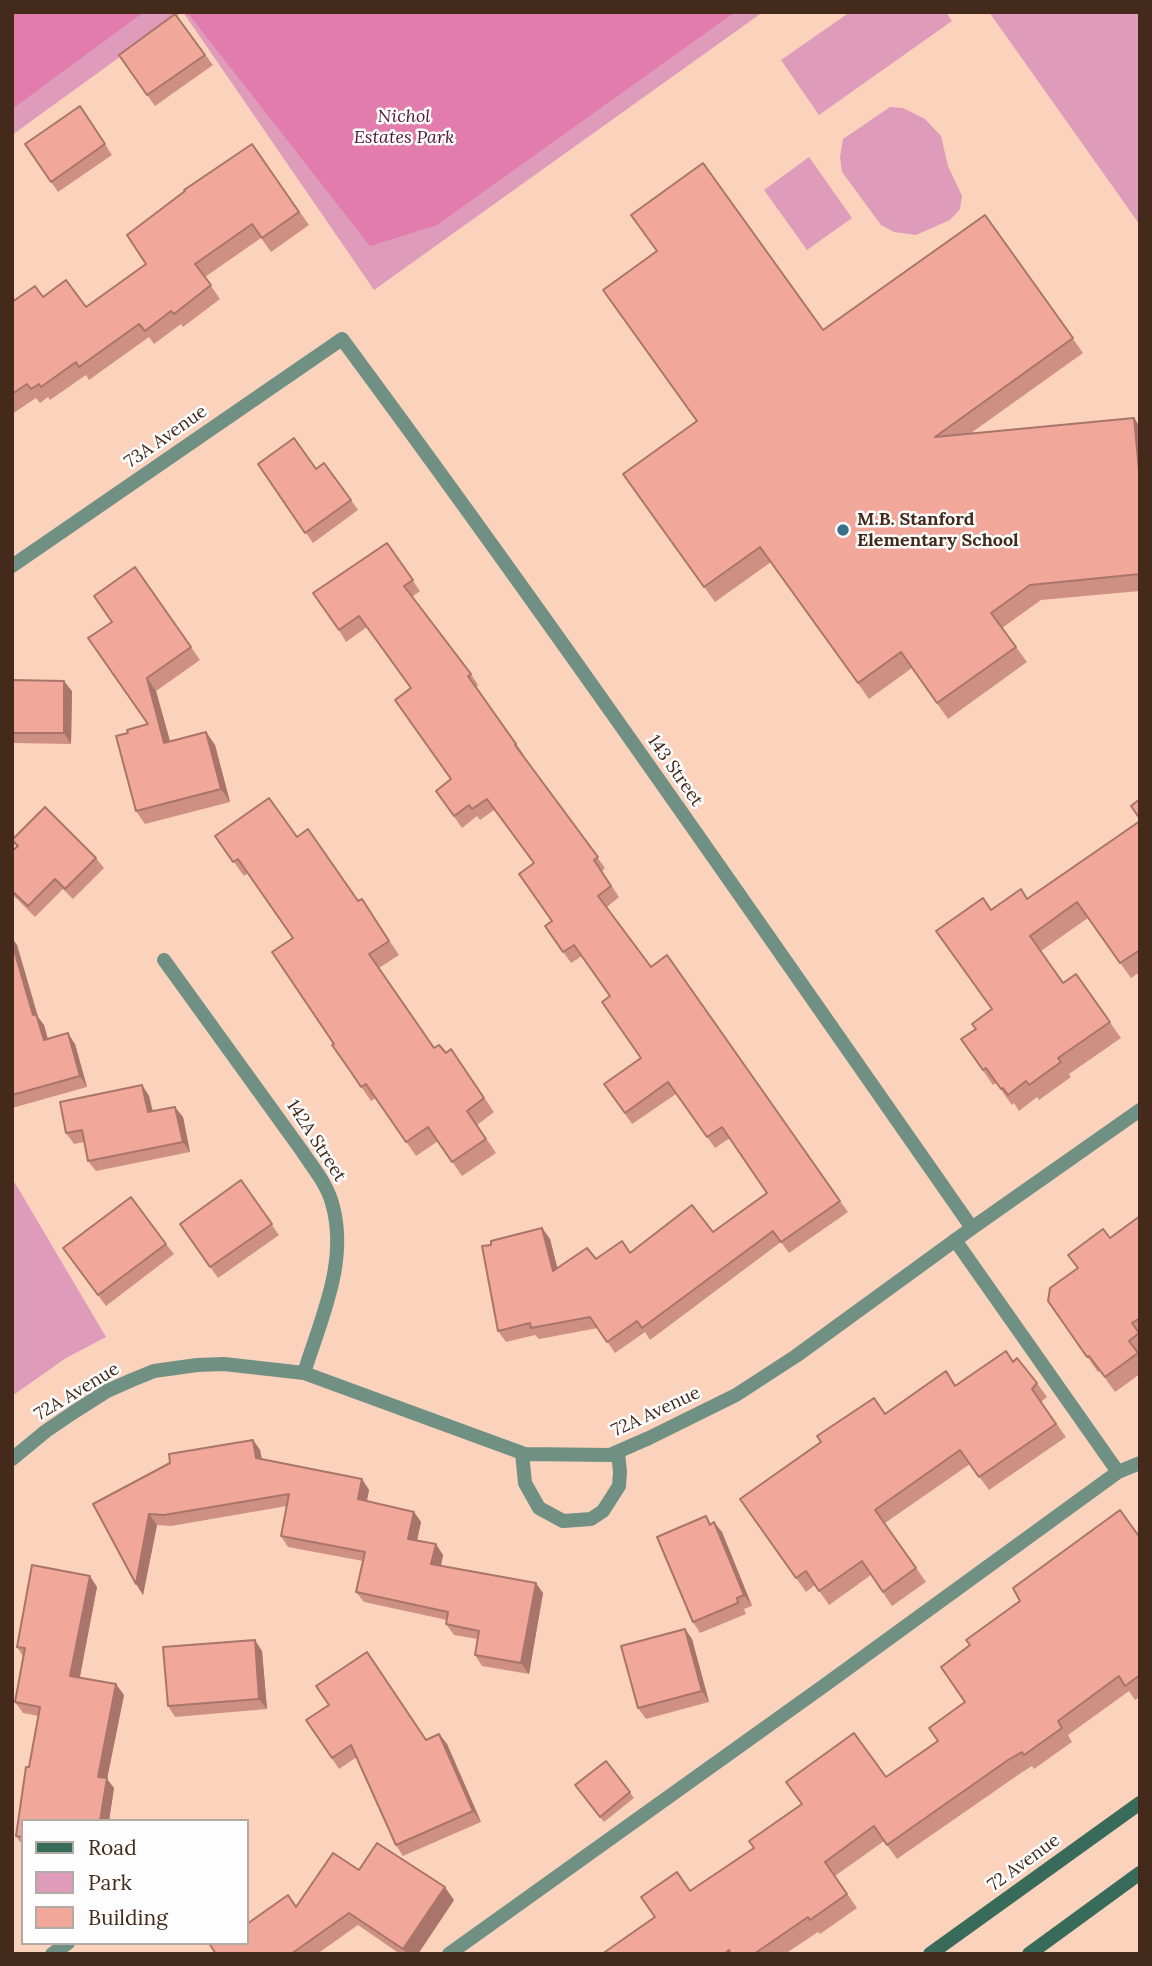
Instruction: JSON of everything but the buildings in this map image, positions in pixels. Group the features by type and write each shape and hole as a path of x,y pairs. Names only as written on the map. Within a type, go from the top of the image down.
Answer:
{"main road":[{"name":"72 Avenue","path":"930,1954 1140,1803"},
{"path":"1029,1954 1140,1874"}],"street":[{"name":"73A Avenue","path":"12,566 342,339"},
{"name":"143 Street","path":"342,339 696,833 972,1228"},
{"name":"142A Street","path":"164,960 302,1152 332,1202 338,1247 336,1267 304,1373"},
{"name":"72A Avenue","path":"12,1459 46,1431 107,1391 154,1371 224,1364 304,1373 522,1453 610,1455 736,1395 796,1356 1140,1110"},
{"path":"955,1240 1118,1472"},
{"path":"522,1453 525,1483 539,1508 563,1521 591,1519 603,1511 619,1486 618,1452"},
{"path":"449,1954 1118,1472 1140,1463"}],"green space":[{"path":"12,12 182,12 12,135"},
{"path":"12,12 144,12 12,109"},
{"name":"Nichol Estates Park","path":"183,12 763,12 374,290"},
{"name":"Nichol Estates Park","path":"187,12 735,12 437,225 370,246"},
{"path":"850,12 946,12 952,21 819,115 781,60"},
{"path":"989,12 1140,12 1140,225"},
{"path":"890,107 903,108 925,119 941,136 948,166 962,196 960,209 950,220 916,235 894,232 881,225 842,172 840,157 843,139"},
{"path":"809,157 852,218 807,250 764,190"},
{"path":"12,1178 106,1337 66,1358 12,1396"}],"place":[{"name":"M.B. Stanford Elementary School","path":"843,530"}]}
